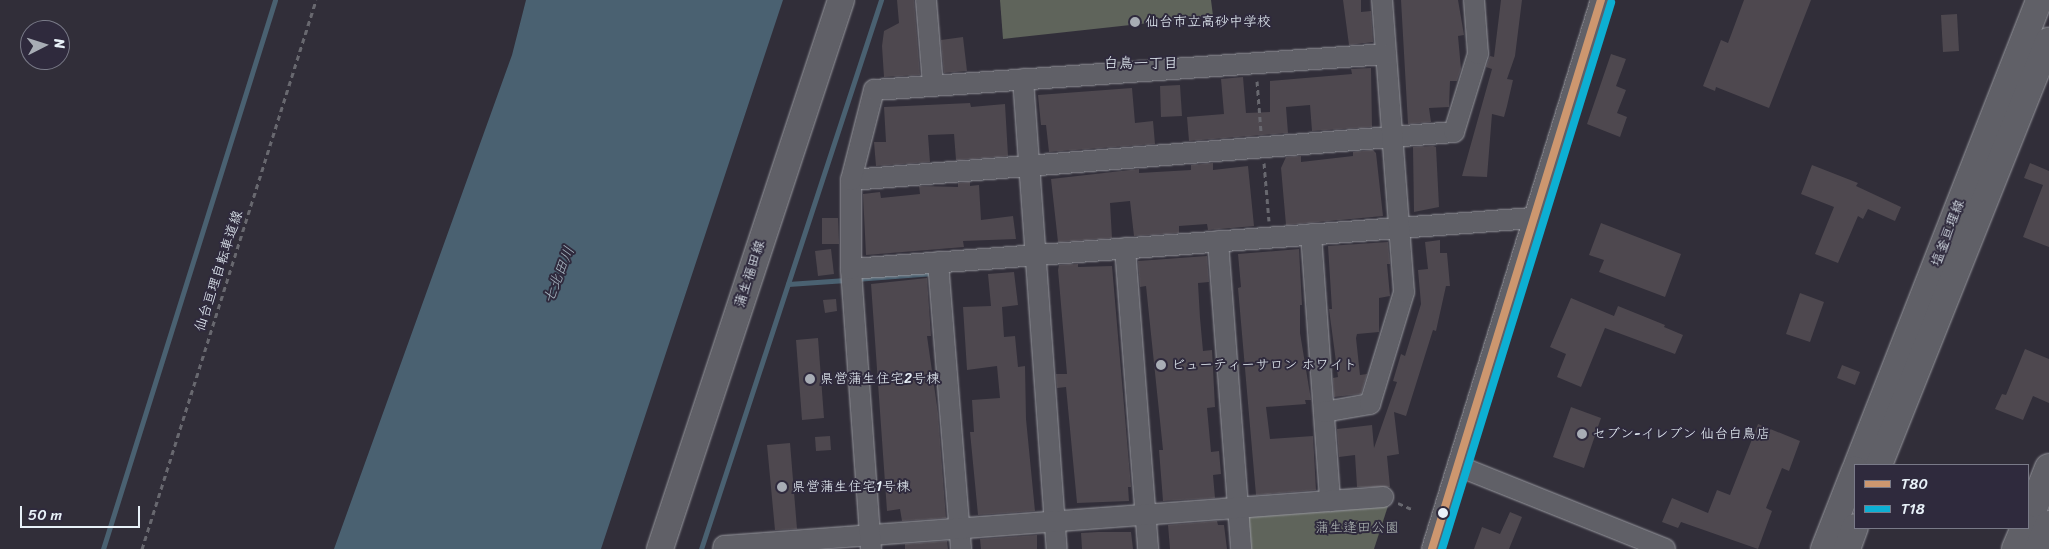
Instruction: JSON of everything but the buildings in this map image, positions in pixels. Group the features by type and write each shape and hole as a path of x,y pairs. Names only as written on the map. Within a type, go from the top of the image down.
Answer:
{"highway":[{"path":"2029,518 2049,468"},
{"path":"2039,549 2049,525"},
{"path":"2016,549 2025,529"}],"main road":[{"name":"蒲生福田線","path":"660,549 841,0"},
{"name":"塩釜亘理線","path":"1857,464 2039,0"},
{"name":"塩釜亘理線","path":"1879,464 2049,41"},
{"path":"1824,549 1854,473"},
{"path":"1847,549 1854,529"}],"street":[{"path":"926,0 933,86"},
{"path":"1324,412 1370,404 1404,292 1382,0"},
{"path":"851,180 1454,132 1478,54 1474,0"},
{"path":"1432,549 1601,0"},
{"path":"871,542 852,276 851,180 874,90 1386,54"},
{"path":"1023,79 1057,549"},
{"path":"852,276 1400,234 1533,218"},
{"path":"1311,240 1330,501"},
{"path":"1218,248 1241,549"},
{"path":"1125,254 1148,549"},
{"path":"938,269 961,549"},
{"path":"1458,466 1665,549"},
{"path":"723,549 724,546 871,542 960,529 1383,497"}],"path":[{"name":"仙台亘理自転車道線","path":"142,549 316,0"}],"green space":[{"path":"1000,0 1211,0 1213,16 1003,39"},
{"name":"蒲生逢田公園","path":"1388,506 1374,549 1246,549 1243,517"}],"water":[{"name":"七北田川","path":"526,0 783,0 601,549 334,549 512,55"}],"waterway":[{"path":"103,549 275,0"},
{"path":"701,549 881,0"},
{"path":"855,279 934,273"},
{"path":"788,284 846,280"}],"transit line":[{"name":"T80","path":"1432,549 1601,0"},
{"name":"T18","path":"1442,549 1611,3"}],"place":[{"name":"仙台市立高砂中学校","path":"1135,22"},
{"name":"ビューティーサロン ホワイト","path":"1161,365"},
{"name":"県営蒲生住宅2号棟","path":"810,379"},
{"name":"セブン-イレブン 仙台白鳥店","path":"1582,434"},
{"name":"県営蒲生住宅1号棟","path":"782,487"}],"district":[{"name":"白鳥一丁目","path":"1141,64"}]}
